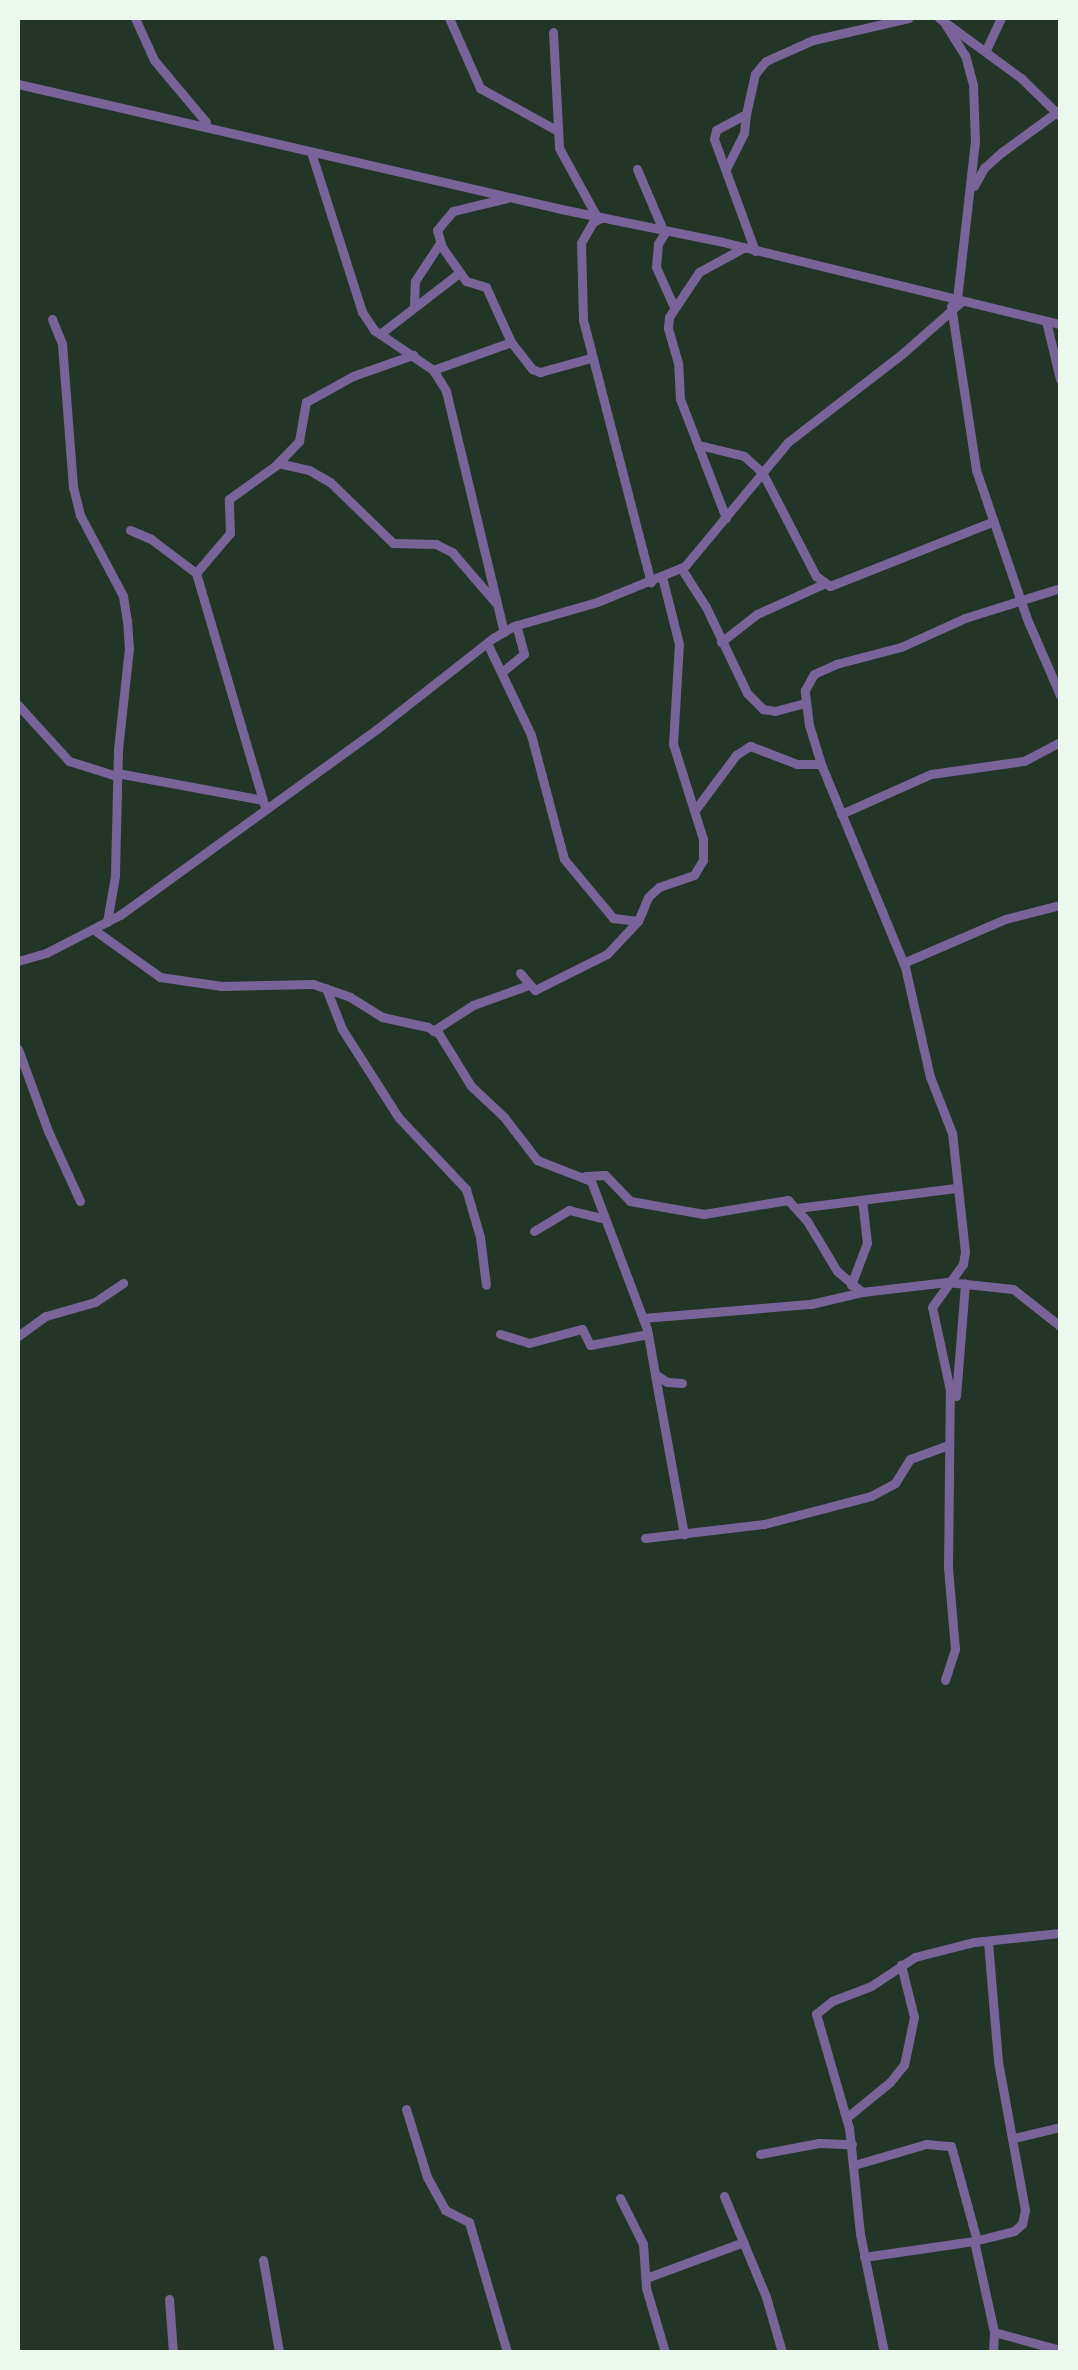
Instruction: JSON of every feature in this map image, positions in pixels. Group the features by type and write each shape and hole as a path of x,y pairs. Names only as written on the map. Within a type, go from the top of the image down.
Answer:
{"street":[{"path":"135,18 154,60 207,124"},
{"path":"448,18 480,88 558,131"},
{"path":"726,169 744,133 755,74 766,62 813,40 909,18"},
{"path":"986,50 1001,18"},
{"path":"942,20 986,50 1059,112 984,168 971,193"},
{"path":"942,20 966,55 973,85 971,193 961,240 957,302 971,451 1021,602 1060,696"},
{"path":"553,32 562,156 599,217"},
{"path":"18,84 750,249 1060,324"},
{"path":"746,114 714,134 750,249"},
{"path":"311,152 362,312 380,334 433,370 446,391 504,632"},
{"path":"637,169 664,230 656,267 674,307"},
{"path":"514,197 454,212 438,230 440,243 466,281 486,287 510,342 532,369 540,372 591,358"},
{"path":"599,217 581,243 584,320 651,582"},
{"path":"414,306 415,281 440,243"},
{"path":"726,518 680,399 678,362 668,338 674,307 699,272 750,249"},
{"path":"380,334 459,273"},
{"path":"18,961 107,922 173,879 264,804 504,632 681,568 788,442 904,354 957,302"},
{"path":"52,319 62,344 73,487 80,515 123,596 129,648 117,774 115,876 107,922"},
{"path":"1046,321 1060,380"},
{"path":"433,370 510,342"},
{"path":"196,573 230,534 229,499 278,462 304,431 306,402 352,376 413,355"},
{"path":"699,445 744,456 762,472 823,584"},
{"path":"278,462 330,482 393,543 436,544 452,552 497,604"},
{"path":"722,642 757,614 823,584 851,581 994,521"},
{"path":"130,530 151,539 196,573 264,804"},
{"path":"681,568 706,606 747,694 763,709 788,710 805,703"},
{"path":"520,973 535,990 607,954 638,920 648,897 659,887 686,879 700,868 703,839 673,744 679,644 662,577"},
{"path":"946,1680 955,1650 948,1568 950,1373 932,1307 963,1264 965,1252 952,1133 930,1078 904,963 822,764 805,703 807,682 822,669 900,646 966,618 1060,588"},
{"path":"503,671 524,654 516,626"},
{"path":"487,643 531,735 564,859 613,918 638,920"},
{"path":"18,705 69,761 264,804"},
{"path":"841,814 932,774 1024,761 1060,742"},
{"path":"694,810 736,755 750,746 796,764 822,764"},
{"path":"904,963 1005,919 1060,904"},
{"path":"93,929 160,977 221,986 299,982 350,996 382,1017 434,1031 444,1040 471,1086 504,1117 537,1160 552,1170 605,1175 630,1201 704,1214 741,1211 780,1200 798,1208 956,1188"},
{"path":"434,1031 473,1005 529,986"},
{"path":"326,988 342,1029 399,1118 466,1189 480,1237 486,1285"},
{"path":"18,1049 48,1131 80,1201"},
{"path":"585,1176 606,1219 648,1334 684,1534"},
{"path":"852,1285 867,1243 862,1200"},
{"path":"798,1208 837,1271 862,1292"},
{"path":"534,1231 569,1210 606,1219"},
{"path":"643,1318 811,1304 862,1292 947,1282 1014,1289 1060,1326"},
{"path":"18,1336 46,1316 95,1302 123,1283"},
{"path":"950,1422 956,1402 965,1284"},
{"path":"500,1334 529,1343 582,1330 590,1345 648,1334"},
{"path":"655,1374 666,1382 682,1383"},
{"path":"645,1538 794,1518 886,1491 910,1460 948,1446"},
{"path":"884,2352 864,2257 852,2144 816,2014 915,1956 988,1941 1060,1933"},
{"path":"864,2257 976,2241 1014,2231 1022,2224 1024,2210 1014,2138 998,2061 988,1941"},
{"path":"846,2118 890,2082 904,2065 914,2017 901,1966"},
{"path":"406,2110 427,2177 445,2210 470,2222 508,2352"},
{"path":"1014,2138 1060,2127"},
{"path":"760,2154 834,2141 852,2144"},
{"path":"854,2164 926,2144 950,2146 976,2241 994,2332 991,2352"},
{"path":"724,2196 766,2296 782,2352"},
{"path":"620,2198 643,2244 646,2278 664,2352"},
{"path":"646,2278 744,2242"},
{"path":"264,2260 279,2352"},
{"path":"170,2299 173,2352"},
{"path":"994,2332 1060,2350"}]}
